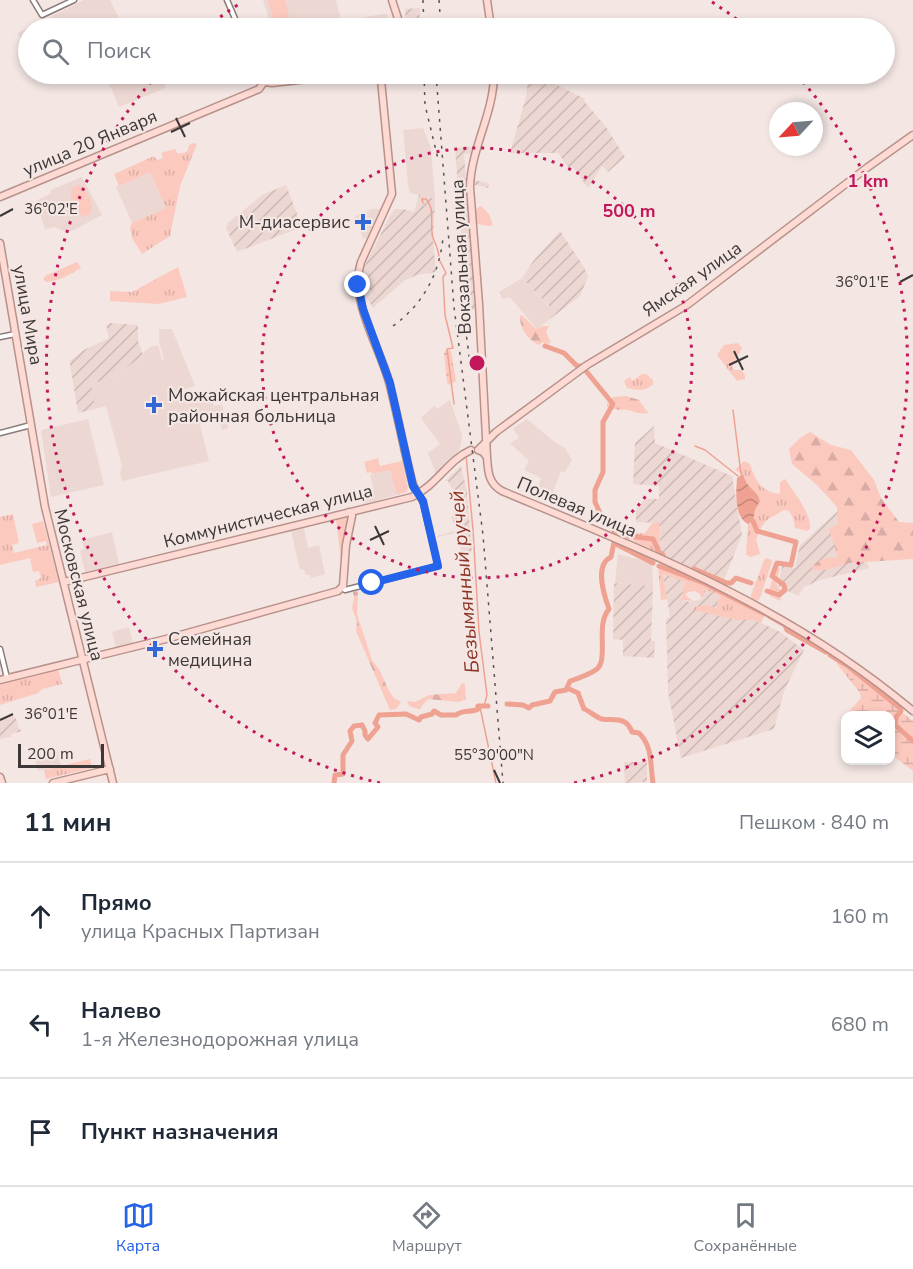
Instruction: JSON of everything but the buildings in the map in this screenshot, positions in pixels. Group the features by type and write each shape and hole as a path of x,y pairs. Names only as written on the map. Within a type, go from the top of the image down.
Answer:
{"main road":[{"path":"392,0 398,18"},
{"path":"487,0 490,18"},
{"name":"улица 20 Января","path":"0,197 261,84"},
{"path":"381,84 391,195 362,261 358,285 363,309 390,383 413,486 418,494"},
{"name":"Вокзальная улица","path":"476,449 486,433 486,421 470,181 491,102 493,84"},
{"name":"Ямская улица","path":"476,449 587,365 687,305 913,135"},
{"name":"улица Мира","path":"0,243 26,392"},
{"name":"Московская улица","path":"26,392 45,507 113,783"},
{"path":"486,421 489,432 496,432"},
{"name":"Коммунистическая улица","path":"64,582 418,494 476,449"},
{"name":"Полевая улица","path":"476,449 487,457 489,478 498,489 725,588 795,627 845,659 913,711"},
{"path":"351,521 361,509"},
{"path":"4,679 174,637 342,590 352,514 348,512"},
{"path":"53,783 110,769"},
{"path":"0,777 2,783"}],"street":[{"path":"33,0 39,13 43,15 74,0"},
{"path":"227,0 235,18"},
{"path":"0,337 15,334"},
{"path":"0,433 32,425"},
{"path":"342,590 438,566 423,503 418,494"},
{"path":"0,649 4,679"}],"shaded area":[{"path":"84,0 110,0 119,18 48,18"},
{"path":"263,0 336,0 340,18 269,18"},
{"path":"420,8 420,18 405,18 405,9"},
{"path":"387,14 388,18 363,18"},
{"path":"109,84 164,84 166,88 119,107"},
{"path":"528,84 555,84 585,99 584,101 606,127 625,157 608,172 602,166 587,187 574,168 568,167 558,153 510,153"},
{"path":"423,128 431,148 435,199 410,193 408,185 403,130"},
{"path":"474,147 473,154 464,154 466,179 489,183 488,188 467,183 478,309 468,310 465,276 461,276 460,268 464,267 455,148"},
{"path":"150,172 166,208 132,223 116,187"},
{"path":"82,177 102,215 72,231 63,231 54,227 45,229 36,201 51,193 51,190"},
{"path":"286,185 302,227 237,252 226,228 228,223 262,195"},
{"path":"419,195 435,199 433,240 436,272 417,275 405,280 373,308 368,299 373,295 361,273 392,212 395,209 403,209 414,212"},
{"path":"372,209 380,209 367,238 363,239 355,216"},
{"path":"560,231 588,277 580,296 537,329 543,322 539,317 550,307 522,278 534,260"},
{"path":"522,278 550,308 543,322 536,328 510,297 503,299 499,292"},
{"path":"111,323 138,325 138,341 144,358 112,377 91,384 95,409 78,413 71,360 84,350 109,338 106,325"},
{"name":"Можайская центральная районная больница","path":"159,329 172,329 195,386 183,390 184,395 209,389 214,406 222,404 228,428 222,430 219,420 200,424 209,461 122,481 120,474 122,466 106,406 95,409 90,384 112,377 144,358 143,353 150,347 158,345 162,360 164,359 159,341"},
{"path":"450,400 462,435 461,445 458,452 436,474 428,453 440,444 421,418 434,406 437,409"},
{"path":"88,419 104,485 51,497 41,430"},
{"path":"527,419 565,448 572,460 565,472 561,471 553,492 538,488 541,478 524,470 529,461 510,443 519,438 513,428"},
{"path":"654,426 655,443 732,476 742,535 723,582 660,555 659,523 636,522 636,510 645,499 659,499 659,486 633,484 635,443"},
{"path":"461,466 467,492 472,552 462,555 457,533 435,537 457,530 451,517 460,512 453,500 457,497 448,481 445,481"},
{"path":"390,469 397,495 363,504 361,494 374,491 370,475"},
{"path":"840,509 862,547 869,568 820,580 804,587 798,596 778,586 782,566 795,568 800,545"},
{"path":"304,528 308,548 319,545 325,574 311,578 310,575 306,575 304,569 300,570 291,531"},
{"path":"112,532 119,564 85,572 80,551 84,549 82,540"},
{"path":"618,554 652,563 653,586 615,583"},
{"path":"663,574 686,582 681,600 690,602 702,599 706,590 720,596 716,608 738,620 755,620 780,632 804,650 784,691 774,729 681,758 668,692 666,619 670,617"},
{"path":"614,583 653,586 651,641 655,641 654,658 623,656 623,640 613,639"},
{"path":"129,627 133,643 116,647 112,632"},
{"path":"12,714 22,731 11,734 11,737 0,739 0,718"},
{"path":"58,751 61,766 38,771 34,757"},
{"path":"624,762 647,762 647,782 625,783"}],"green space":[{"path":"268,0 285,0 288,18 273,18"},
{"path":"197,144 180,186 170,236 142,254 132,238 130,227 132,223 166,208 150,172 119,186 114,174 154,156 157,160 163,158 161,153 175,149 178,154 187,152 189,145"},
{"path":"78,185 87,193 91,201 91,213 87,216 80,215 71,197 71,189"},
{"path":"481,206 489,214 493,225 477,224 475,213"},
{"path":"77,262 81,268 69,275 46,282 44,279 45,276"},
{"path":"178,267 187,297 158,304 110,301 110,291 132,292"},
{"path":"520,315 536,329 549,326 546,332 551,343 543,342 539,345 531,340 523,329"},
{"path":"738,343 742,348 732,366 734,370 741,370 745,379 737,381 717,355 724,345"},
{"path":"447,349 451,351 456,381 450,385 447,383 444,353"},
{"path":"646,374 653,380 650,387 638,390 627,388 624,381 630,377 632,381"},
{"path":"626,396 639,400 648,413 607,407 607,403 613,397"},
{"path":"810,432 831,445 851,450 874,480 881,498 899,522 913,523 913,559 849,563 825,570 813,570 814,565 820,560 838,557 829,529 838,524 837,507 817,485 792,464 789,449"},
{"path":"378,458 380,466 402,461 408,488 406,492 397,495 390,470 367,473 364,462"},
{"path":"744,461 750,464 760,485 768,491 780,494 780,482 785,479 801,503 810,523 810,529 807,531 795,528 789,511 783,510 763,525 756,539 760,554 751,557 746,555 748,524 753,521 758,505 743,474 735,470"},
{"path":"13,514 19,543 12,545 14,553 47,545 46,541 37,543 32,524 43,521 59,582 36,587 35,581 41,578 39,571 33,572 30,558 0,565 0,517"},
{"path":"350,515 343,561 341,561 336,519"},
{"path":"659,522 660,550 657,552 645,548 628,537 629,534 645,533 652,523"},
{"path":"766,558 772,562 757,601 751,598 751,595"},
{"path":"661,563 709,584 765,615 761,623 755,620 737,620 693,610 695,607 706,605 716,608 720,596 706,590 702,599 695,591 685,595 693,601 681,600 685,582 663,574 667,599 661,600 658,566"},
{"path":"777,566 780,569 776,582 778,588 782,590 780,601 768,593"},
{"path":"358,591 357,614 372,660 379,669 389,691 401,702 396,709 390,710 356,631 357,622 352,608 353,592"},
{"path":"837,661 913,721 913,771 895,757 895,711 850,711 861,698 860,693"},
{"path":"58,669 62,684 0,705 0,683"},
{"path":"462,683 465,684 466,699 459,702 428,699 419,709 409,705 407,701 415,702 429,695 456,693"},
{"path":"90,759 92,768 46,779 44,770"}],"water":[{"path":"743,474 760,501 753,521 748,524 740,516 737,504 737,478"}],"waterway":[{"path":"423,203 422,199 426,199 431,208 432,233 439,256"},
{"path":"440,261 446,273 443,277 445,315 453,348 447,349 454,404"},
{"path":"545,346 564,353 577,366 582,366"},
{"path":"586,371 613,404 603,422 603,472 595,490 595,502 600,518 616,525 615,536"},
{"path":"733,410 741,474"},
{"path":"695,446 705,450 738,476"},
{"name":"Безымянный ручей","path":"466,455 479,632 487,695 484,706"},
{"path":"753,521 757,531 796,542 791,565 777,563 772,576 784,585 785,590 779,595 767,591"},
{"path":"628,536 653,539 659,552 663,555"},
{"path":"507,704 523,705 529,708 532,705 550,701 555,692 566,690 570,681 597,669 602,657 603,624 609,609 603,589 602,573 606,561 611,557 614,542"},
{"path":"614,543 653,563"},
{"path":"659,566 704,583 765,614"},
{"path":"694,569 727,583 731,583 736,578 751,583"},
{"path":"769,616 785,625 787,630 826,652"},
{"path":"830,655 849,667 900,708 901,711 896,717 895,725 913,741"},
{"path":"567,688 578,693 584,709 602,719 623,721 632,732 639,733 649,750 653,783"},
{"path":"334,783 335,775 343,774 343,755 352,741 350,731 354,726 362,725 368,739 378,727 375,723 379,715 406,714 419,720 434,711 441,715 456,715 478,709 478,706 488,706"},
{"path":"480,707 496,783"}],"railway":[{"path":"423,0 424,18"},
{"path":"439,0 440,18"},
{"path":"424,84 425,105 438,159"},
{"path":"437,84 454,307 483,535 503,783"},
{"path":"393,326 413,308 428,288 438,264 443,238"},
{"path":"463,310 470,363"}],"place":[{"name":"М-диасервис","path":"363,222"},
{"name":"Можайская центральная районная больница","path":"154,405"},
{"name":"Семейная медицина","path":"155,649"}],"route":[{"path":"358,285 363,309 390,383 413,486 423,501 438,566 372,583"}]}
